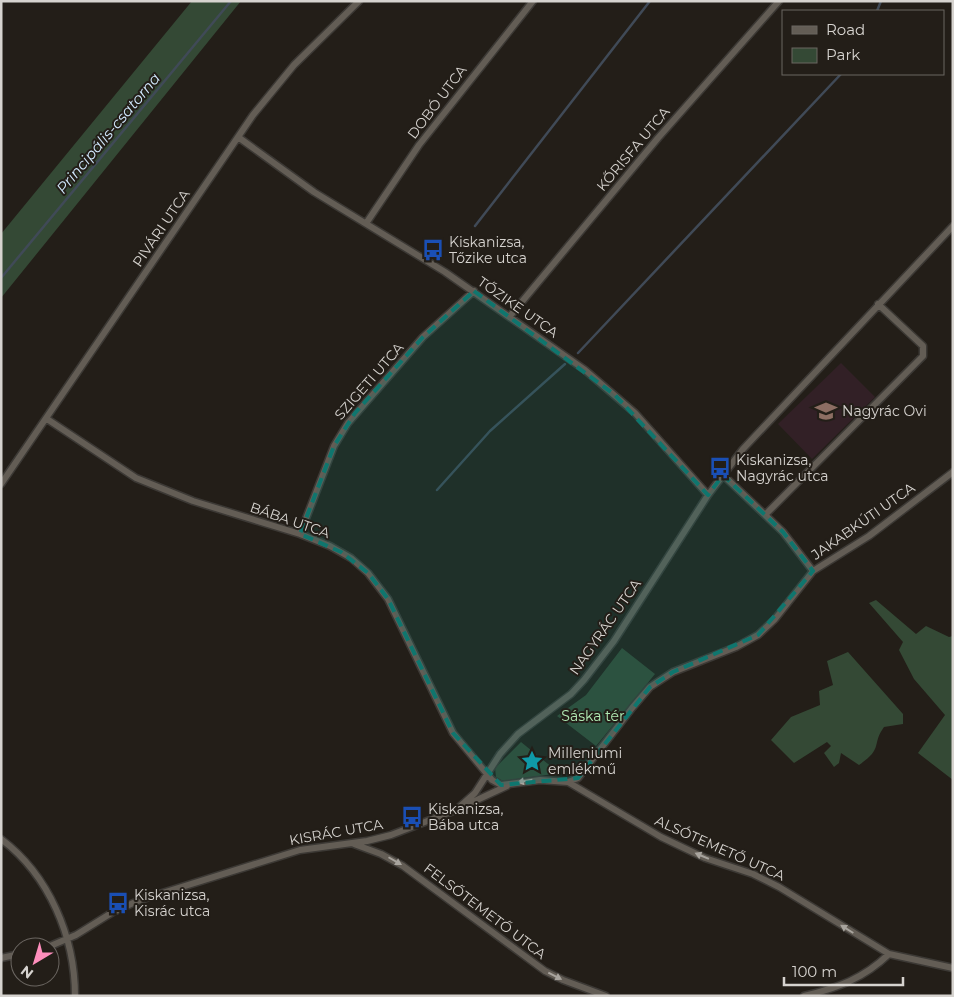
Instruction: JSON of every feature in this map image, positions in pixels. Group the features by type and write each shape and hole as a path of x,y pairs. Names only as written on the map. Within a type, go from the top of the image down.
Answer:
{"street":[{"name":"PIVÁRI UTCA","path":"1,484 253,115 294,66 360,1"},
{"name":"DOBÓ UTCA","path":"367,222 419,145 533,1"},
{"name":"KŐRISFA UTCA","path":"510,316 658,138 779,1"},
{"name":"TŐZIKE UTCA","path":"238,137 314,192 367,222 474,291 615,395 654,433 708,495"},
{"name":"NAGYRÁC UTCA","path":"486,773 518,734 565,699 584,680 614,641 708,495 754,436 953,226"},
{"name":"SZIGETI UTCA","path":"300,534 334,446 355,413 427,333 474,291"},
{"path":"766,514 922,356 923,346 878,304"},
{"name":"BÁBA UTCA","path":"47,419 136,478 192,501 300,534 330,546 351,558 368,573 382,590 396,613 453,733 486,773"},
{"name":"JAKABKÚTI UTCA","path":"568,782 583,774 650,687 673,672 736,647 758,635 775,619 813,572 869,536 953,472"},
{"path":"724,475 766,514 799,551 813,572"},
{"path":"486,773 496,783 509,784 540,780 568,782"},
{"name":"KISRÁC UTCA","path":"60,942 113,912 140,900 300,850 391,835 456,810 475,793 486,773"},
{"name":"ALSÓTEMETŐ UTCA","path":"568,782 661,837 705,858 753,874 779,887 889,954 953,968"},
{"path":"456,810 509,784"},
{"path":"1,839 18,854 33,872 59,917 68,939 75,996"},
{"name":"FELSŐTEMETŐ UTCA","path":"350,843 381,854 404,866 545,971 606,996"},
{"path":"809,995 858,978 889,954"}],"highlighted area":[{"path":"474,291 615,395 708,495 723,475 783,532 813,571 758,635 673,672 650,687 578,778 501,785 453,733 388,599 368,573 341,552 300,534 334,446 355,413 423,337"}],"shaded area":[{"name":"Nagyrác Ovi","path":"841,363 875,397 812,459 778,424"}],"green space":[{"path":"192,1 241,1 1,298 1,234"},
{"path":"876,600 916,634 926,626 949,637 953,636 953,780 918,753 945,715 914,679 899,650 903,642 869,603"},
{"name":"Sáska tér","path":"622,648 655,674 596,746 557,716 586,695"},
{"path":"848,652 903,714 903,724 884,727 872,754 859,765 841,753 839,763 834,767 824,753 831,746 827,742 794,763 771,740 791,717 820,705 819,691 833,685 827,661"},
{"name":"Sáska tér","path":"521,742 553,768 553,774 503,781 496,777 495,768"}],"waterway":[{"name":"Principális-csatorna","path":"1,278 231,1"},
{"path":"475,226 650,1"},
{"path":"877,10 881,1"},
{"path":"578,353 840,75"},
{"path":"437,490 490,431 565,364"}],"place":[{"name":"Kiskanizsa, Tőzike utca","path":"433,250"},
{"name":"Nagyrác Ovi","path":"826,411"},
{"name":"Kiskanizsa, Nagyrác utca","path":"720,468"},
{"name":"Milleniumi emlékmű","path":"532,761"},
{"name":"Kiskanizsa, Bába utca","path":"412,817"},
{"name":"Kiskanizsa, Kisrác utca","path":"118,903"}]}
